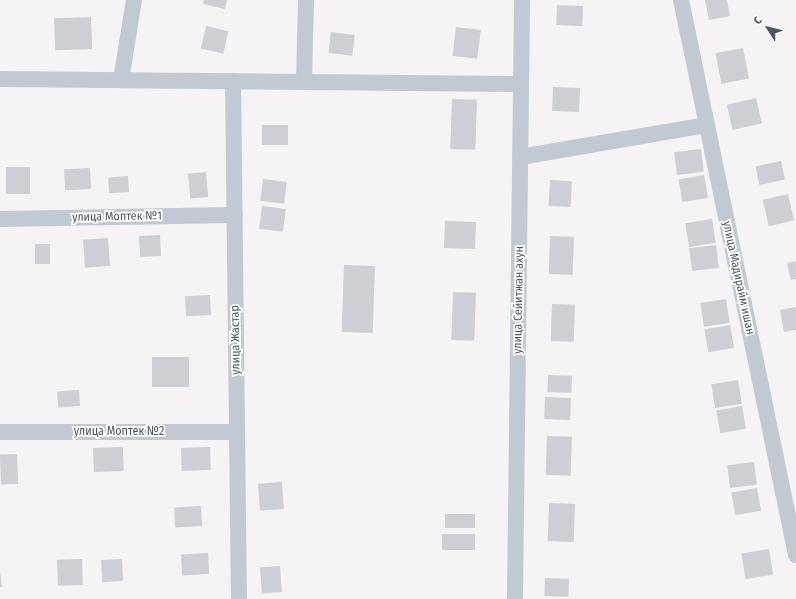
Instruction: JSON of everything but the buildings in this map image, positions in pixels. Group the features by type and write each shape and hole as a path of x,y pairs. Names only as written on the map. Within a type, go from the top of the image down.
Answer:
{"street":[{"path":"121,80 134,0"},
{"path":"304,81 306,0"},
{"name":"улица Сейитжан ахун","path":"515,599 522,0"},
{"name":"улица Мадирайм ишан","path":"681,0 796,555"},
{"path":"0,79 521,84"},
{"name":"улица Жастар","path":"233,81 240,599"},
{"path":"520,157 707,125"},
{"name":"улица Моптек №1","path":"0,219 235,215"},
{"name":"улица Моптек №2","path":"0,432 237,432"}]}
